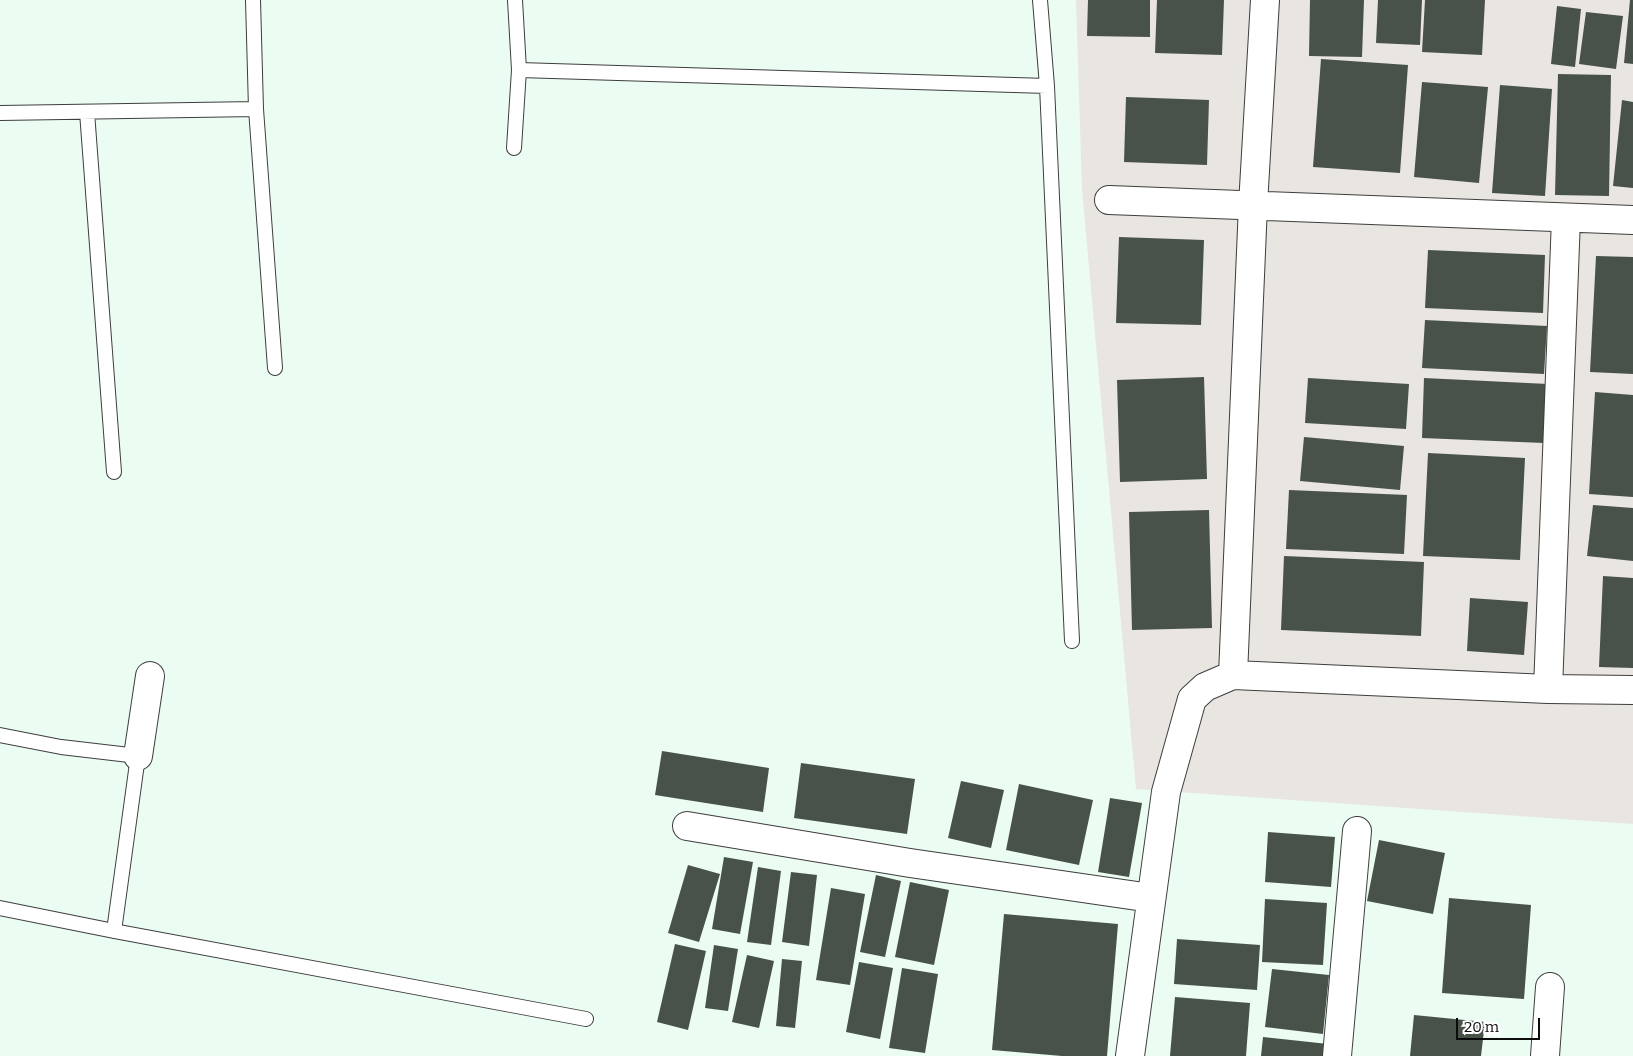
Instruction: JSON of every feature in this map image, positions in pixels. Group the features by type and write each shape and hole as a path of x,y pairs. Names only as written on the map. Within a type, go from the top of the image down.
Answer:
{"street":[{"path":"1233,675 1253,205 1265,0"},
{"path":"1109,200 1633,220"},
{"path":"1548,689 1566,218"},
{"path":"1130,1056 1150,898 1166,792 1192,698 1205,687 1233,675 1548,689 1633,690"},
{"path":"138,756 150,676"},
{"path":"687,826 920,864 1150,898"},
{"path":"1337,1056 1357,831"},
{"path":"1545,1056 1550,987"}],"lane":[{"path":"253,0 256,109 275,368"},
{"path":"514,148 519,70 515,0"},
{"path":"1040,0 1047,86 1072,641"},
{"path":"519,70 1047,86"},
{"path":"0,113 256,109"},
{"path":"87,112 114,472"},
{"path":"0,736 61,747 138,756 114,931"},
{"path":"0,908 586,1019"}],"shaded area":[{"path":"1076,0 1633,0 1633,824 1136,789 1082,189"}],"building":[{"path":"1088,0 1150,0 1150,37 1087,36"},
{"path":"1157,0 1224,0 1222,55 1155,53"},
{"path":"1310,0 1364,0 1362,57 1309,56"},
{"path":"1378,0 1422,0 1420,45 1376,43"},
{"path":"1425,0 1485,0 1482,55 1422,52"},
{"path":"1630,0 1633,0 1633,64 1624,63"},
{"path":"1557,6 1581,9 1575,67 1551,64"},
{"path":"1586,12 1623,16 1616,69 1579,64"},
{"path":"1321,59 1408,65 1400,173 1313,167"},
{"path":"1558,74 1611,75 1609,196 1555,195"},
{"path":"1422,82 1488,87 1479,183 1414,177"},
{"path":"1500,85 1552,89 1545,196 1492,193"},
{"path":"1126,97 1209,100 1207,165 1124,162"},
{"path":"1622,100 1633,102 1633,188 1613,186"},
{"path":"1119,237 1204,240 1201,325 1116,323"},
{"path":"1428,250 1545,255 1543,313 1425,308"},
{"path":"1596,256 1633,257 1633,374 1590,372"},
{"path":"1425,320 1547,326 1544,374 1422,368"},
{"path":"1204,377 1207,479 1120,482 1117,380"},
{"path":"1308,378 1409,384 1406,429 1305,423"},
{"path":"1424,378 1548,384 1544,443 1422,438"},
{"path":"1595,392 1633,395 1633,497 1589,494"},
{"path":"1304,437 1404,446 1400,490 1300,481"},
{"path":"1428,453 1525,458 1520,560 1423,556"},
{"path":"1289,490 1407,495 1404,554 1286,549"},
{"path":"1593,505 1633,508 1633,561 1587,556"},
{"path":"1209,510 1212,628 1132,630 1129,512"},
{"path":"1284,556 1424,562 1421,636 1281,630"},
{"path":"1603,576 1633,578 1633,668 1599,667"},
{"path":"1470,598 1528,602 1524,655 1467,651"},
{"path":"662,751 769,768 763,812 655,795"},
{"path":"801,763 915,779 907,834 794,818"},
{"path":"961,781 1004,790 991,848 948,838"},
{"path":"1019,784 1093,800 1079,865 1006,850"},
{"path":"1110,798 1142,803 1129,877 1098,872"},
{"path":"1268,832 1335,837 1331,887 1265,882"},
{"path":"1379,840 1445,853 1433,914 1367,901"},
{"path":"724,857 753,862 740,934 712,929"},
{"path":"688,865 720,874 699,942 668,933"},
{"path":"758,867 781,871 771,945 747,942"},
{"path":"791,872 817,875 809,946 782,942"},
{"path":"876,875 901,881 885,957 860,952"},
{"path":"910,882 949,890 934,965 895,957"},
{"path":"831,888 865,894 850,985 816,980"},
{"path":"1449,898 1531,905 1524,999 1442,993"},
{"path":"1265,899 1327,903 1323,965 1262,962"},
{"path":"1004,914 1118,924 1107,1056 1062,1056 992,1050"},
{"path":"1177,939 1260,945 1257,990 1174,984"},
{"path":"675,944 706,951 688,1030 657,1022"},
{"path":"714,945 738,949 728,1011 705,1008"},
{"path":"747,955 774,961 759,1028 732,1022"},
{"path":"782,959 802,961 795,1028 776,1026"},
{"path":"859,962 893,968 880,1039 846,1032"},
{"path":"902,968 938,974 925,1053 889,1048"},
{"path":"1272,969 1329,975 1323,1034 1265,1027"},
{"path":"1175,997 1250,1003 1246,1056 1170,1056"},
{"path":"1414,1015 1485,1022 1481,1056 1410,1056"},
{"path":"1263,1037 1328,1044 1326,1056 1261,1056"}]}
